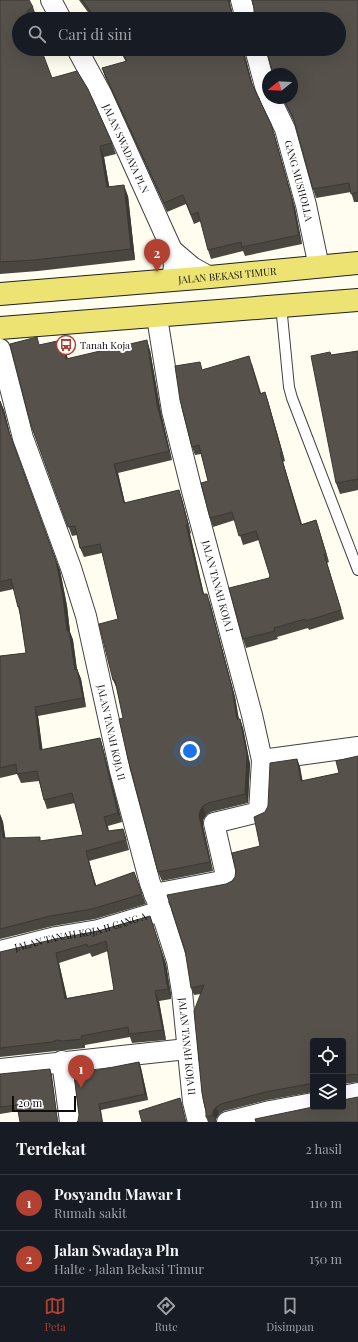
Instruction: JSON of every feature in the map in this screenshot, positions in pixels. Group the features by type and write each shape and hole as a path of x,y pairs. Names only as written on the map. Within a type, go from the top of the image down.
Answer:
{"main road":[{"name":"JALAN BEKASI TIMUR","path":"0,294 358,263"},
{"path":"0,328 157,317 281,305 358,300"}],"street":[{"path":"51,0 57,12"},
{"path":"241,0 244,12"},
{"name":"JALAN SWADAYA PLN","path":"81,56 102,95 172,250 174,266 172,280"},
{"path":"257,56 262,75"},
{"name":"GANG MUSHOLLA","path":"273,104 285,129 306,205 319,267"},
{"name":"JALAN SWADAYA PLN","path":"172,250 192,266 210,277"},
{"name":"JALAN TANAH KOJA I","path":"157,317 172,411 250,708 262,760 259,812 214,823 227,880 158,903"},
{"name":"JALAN TANAH KOJA II","path":"0,349 23,438 71,568 86,616 120,771 150,883 177,961 182,992 193,1102 198,1122"},
{"path":"262,760 358,747"},
{"name":"JALAN TANAH KOJA II GANG A","path":"0,950 56,937 98,930 158,903"},
{"path":"0,1069 62,1061 187,1049"},
{"path":"62,1061 70,1122"},
{"path":"346,1095 358,1093"},
{"path":"227,1122 310,1103"}],"lane":[{"path":"281,305 289,387 292,398 358,570"}],"building":[{"path":"0,0 29,0 33,7 27,12 12,12 12,56 44,56 52,78 77,71 88,89 112,143 100,146 107,187 124,185 131,249 34,260 0,262"},
{"path":"82,0 228,0 232,12 91,12"},
{"path":"252,0 358,0 358,192 351,194 349,183 313,189 293,117 286,104 298,104 298,68 271,68 268,56 346,56 346,12 254,12"},
{"path":"124,56 244,56 251,82 271,124 292,199 299,235 242,247 241,242 208,250 198,212 191,215 183,195 164,203 102,68 127,61"},
{"path":"37,337 39,345 62,340 66,359 147,340 157,404 169,451 114,464 124,503 179,490 203,594 207,594 232,688 237,719 240,719 247,755 245,794 208,803 203,806 200,811 199,816 210,862 158,872 128,759 119,719 123,718 115,680 113,680 99,624 118,619 100,544 80,548 75,526 68,527 31,425 10,344"},
{"path":"358,351 358,479 336,483 311,356 330,352 331,355"},
{"path":"249,356 260,394 265,392 282,453 280,453 301,525 316,520 326,554 324,554 341,610 306,621 305,619 274,628 275,631 243,639 229,588 269,578 270,576 256,531 239,536 232,512 210,518 201,483 208,481 199,445 192,447 180,400 175,366 200,362 202,370"},
{"path":"0,401 9,432 56,561 63,597 67,631 69,631 75,670 77,669 83,698 35,707 40,750 100,738 118,813 104,817 108,831 123,829 126,840 86,851 95,886 134,872 142,894 92,909 50,916 0,929 0,816 3,838 40,837 40,841 83,835 72,793 44,800 37,771 17,774 16,764 0,768 0,656 26,653 19,606 18,607 11,579 0,582"},
{"path":"358,756 358,1075 346,1075 346,1038 310,1038 310,1084 265,1092 221,1104 213,1111 213,1115 206,1117 202,1093 194,1011 204,985 191,988 185,950 167,895 226,884 232,881 235,877 236,870 232,853 260,846 254,817 265,812 268,806 270,763 297,759 301,781 339,773 336,761"},
{"path":"150,916 162,954 168,989 155,991 163,1030 129,1034 128,1027 81,1036 82,1039 63,1041 57,1040 52,1042 0,1048 0,952 98,931","holes":["106,941 114,990 65,999 56,953 87,944 88,947"]},
{"path":"139,1062 145,1094 99,1104 102,1122 77,1122 79,1115 73,1067 87,1065 88,1072"},
{"path":"50,1069 58,1122 20,1122 17,1105 0,1107 0,1074"},
{"path":"358,1097 358,1122 256,1122 255,1119 310,1108 310,1110 346,1110 346,1099"},
{"path":"180,1098 186,1122 142,1122 139,1111"}],"place":[{"name":"Jalan Swadaya Pln","path":"157,272"},
{"name":"Tanah Koja","path":"66,345"},
{"name":"Posyandu Mawar I","path":"81,1088"}]}
